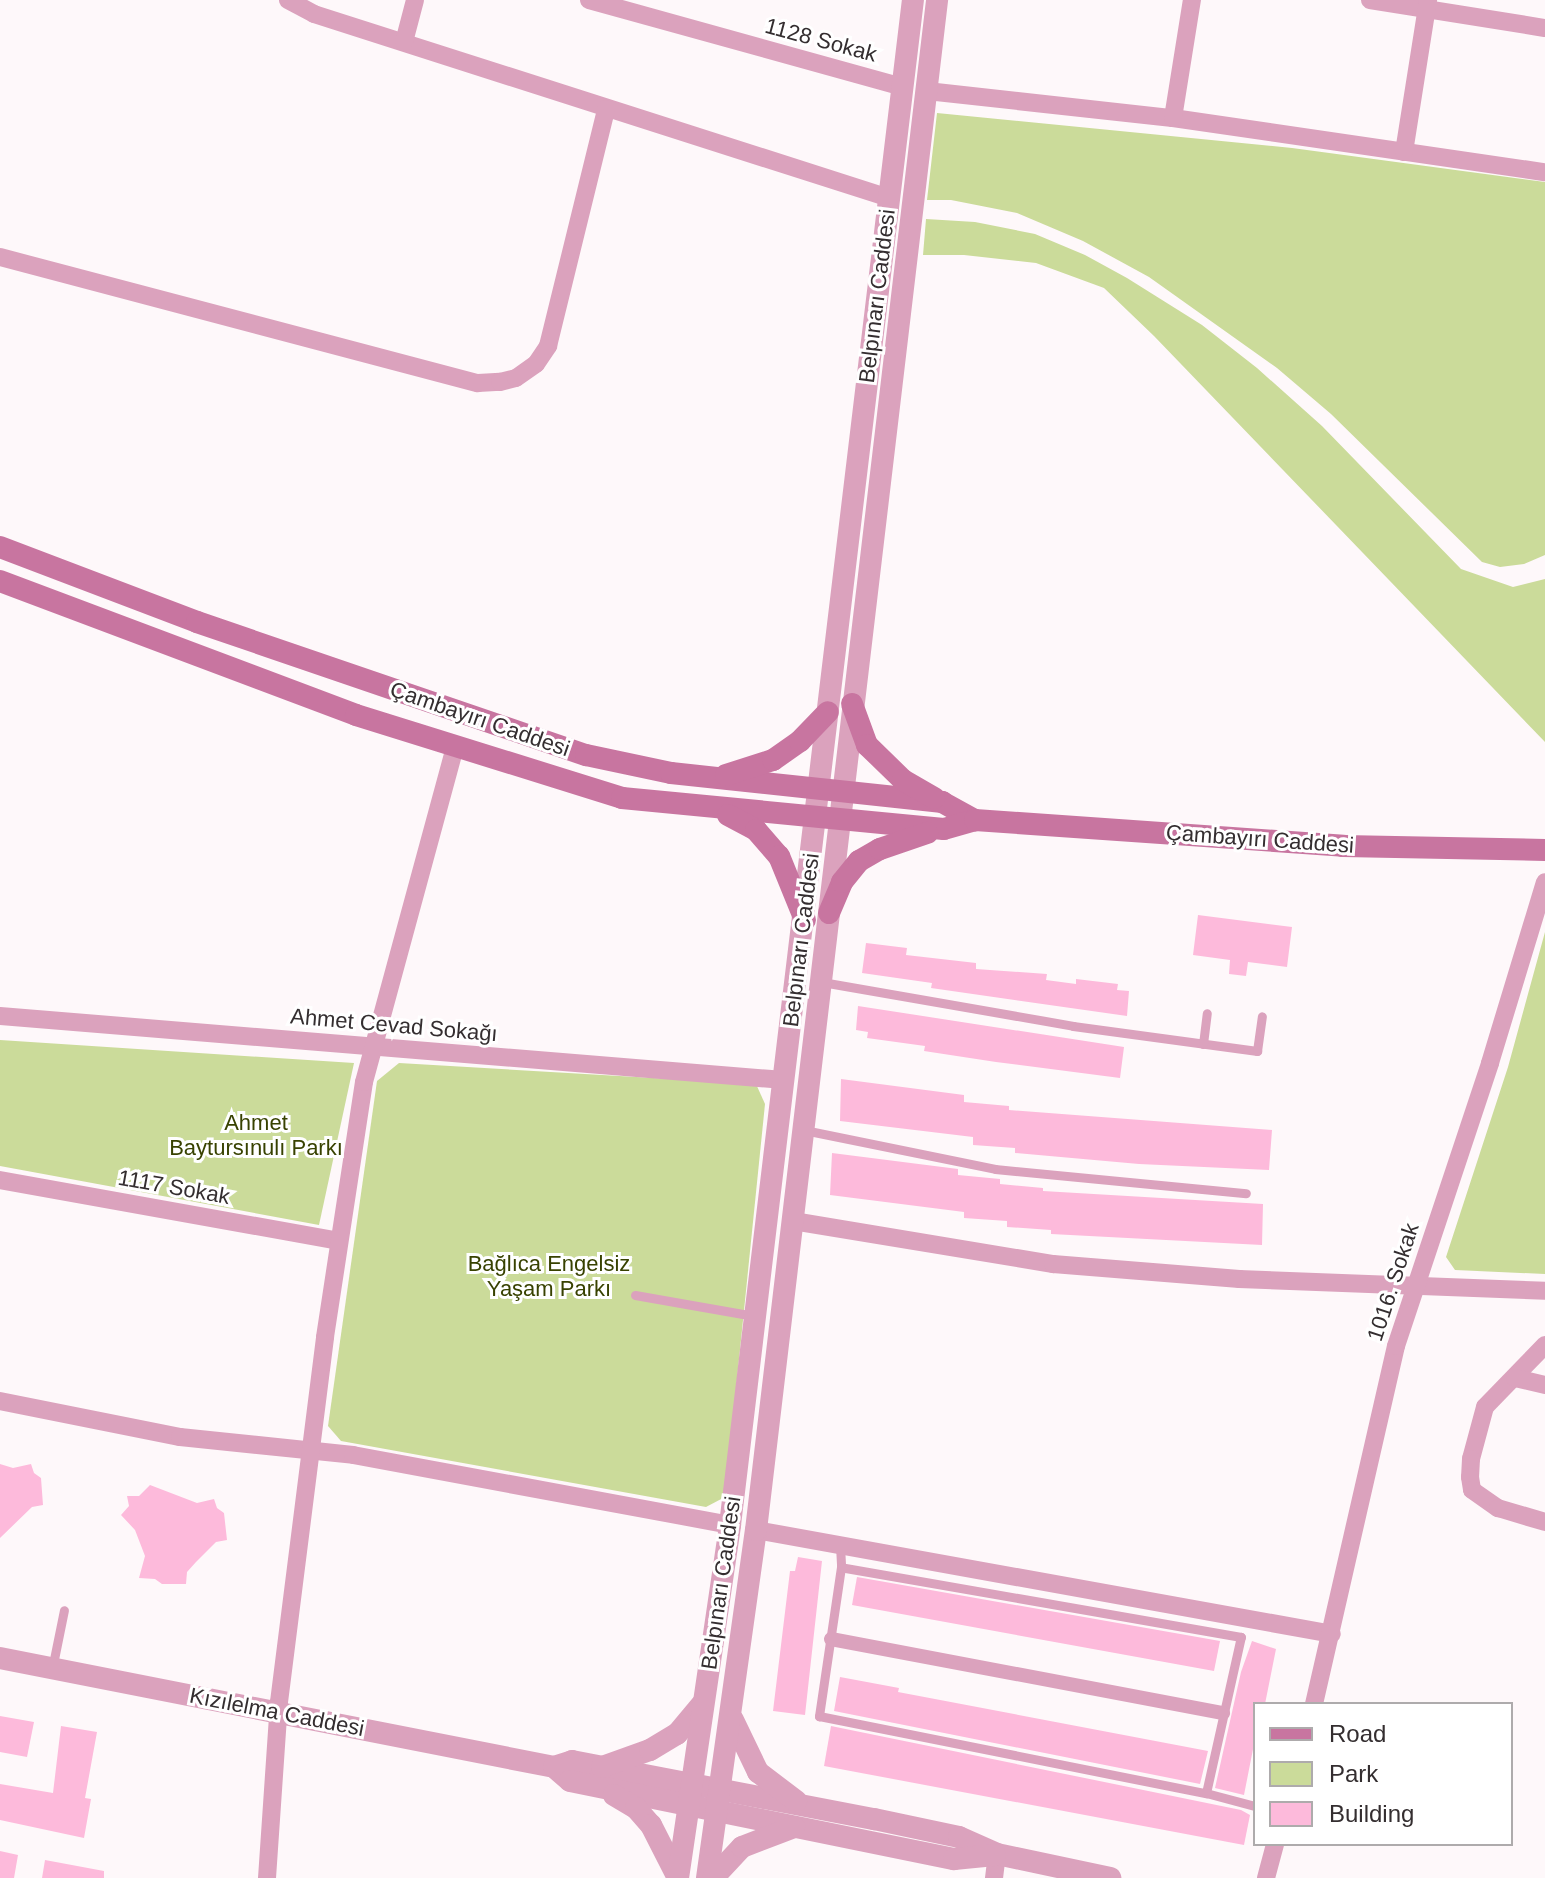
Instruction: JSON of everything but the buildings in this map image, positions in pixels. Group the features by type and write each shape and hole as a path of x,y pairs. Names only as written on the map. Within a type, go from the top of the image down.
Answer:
{"main road":[{"name":"Çambayırı Caddesi","path":"0,547 197,622 566,749 634,766 714,778 942,802 975,820"},
{"name":"Çambayırı Caddesi","path":"0,581 356,715 622,798 944,829 975,820 1343,846 1545,850"},
{"path":"852,704 858,729 880,761 942,802"},
{"path":"714,778 773,760 800,741 828,712"},
{"path":"716,809 756,830 779,856 805,920"},
{"path":"829,913 842,882 859,861 910,836 944,829"}],"street":[{"path":"288,0 314,14 889,198"},
{"path":"404,42 415,0"},
{"name":"1128 Sokak","path":"589,0 903,87"},
{"name":"Belpınarı Caddesi","path":"678,1878 730,1525 913,0"},
{"name":"Belpınarı Caddesi","path":"710,1878 756,1530 937,0"},
{"path":"1173,118 1192,0"},
{"path":"1370,0 1428,5 1545,28"},
{"path":"1404,152 1428,5"},
{"path":"927,91 1173,118 1545,172"},
{"path":"0,257 478,383 508,380 536,364 548,346 606,109"},
{"path":"267,1878 279,1713 339,1241 372,1047 455,748"},
{"name":"1016. Sokak","path":"1315,1702 1396,1346 1524,959 1545,882"},
{"name":"Ahmet Cevad Sokağı","path":"0,1016 784,1080"},
{"name":"1117 Sokak","path":"0,1180 339,1241"},
{"path":"793,1221 1053,1264 1250,1279 1417,1283 1545,1291"},
{"path":"1545,1345 1515,1378 1497,1391 1485,1407 1471,1459 1472,1490 1498,1508 1545,1522"},
{"path":"1515,1378 1545,1385"},
{"path":"0,1401 180,1437 353,1455 730,1525"},
{"path":"756,1530 1332,1634"},
{"path":"831,1639 1223,1713"},
{"name":"Kızılelma Caddesi","path":"0,1658 554,1767 572,1761 602,1778 689,1796 800,1816 959,1837 997,1854 1110,1878"},
{"path":"678,1878 651,1825 602,1778 677,1734 703,1703"},
{"path":"710,1878 742,1847 800,1816 758,1772 732,1715"},
{"path":"1266,1878 1274,1846"},
{"path":"994,1878 997,1854"}],"lane":[{"path":"822,982 1257,1051 1262,1016"},
{"path":"1203,1044 1207,1013"},
{"path":"804,1130 995,1169 1246,1193"},
{"path":"635,1295 755,1316"},
{"path":"840,1545 841,1567 819,1716 1206,1793 1253,1805"},
{"path":"841,1567 1241,1637 1206,1793"},
{"path":"52,1669 64,1610"}],"green space":[{"path":"937,113 1292,148 1545,182 1545,555 1524,564 1500,567 1482,562 1331,414 1277,368 1149,277 1083,241 1017,213 951,200 927,200"},
{"path":"926,219 975,222 1035,234 1085,255 1127,278 1202,325 1257,368 1322,426 1461,569 1513,587 1545,579 1545,742 1154,336 1104,288 1036,263 964,255 923,255"},
{"path":"1545,932 1545,1274 1455,1270 1446,1257 1508,1067"},
{"name":"Ahmet Baytursınulı Parkı","path":"0,1040 354,1063 319,1225 0,1166"},
{"name":"Bağlıca Engelsiz Yaşam Parkı","path":"399,1063 756,1084 765,1104 725,1497 706,1507 341,1441 328,1426 377,1081"}]}
